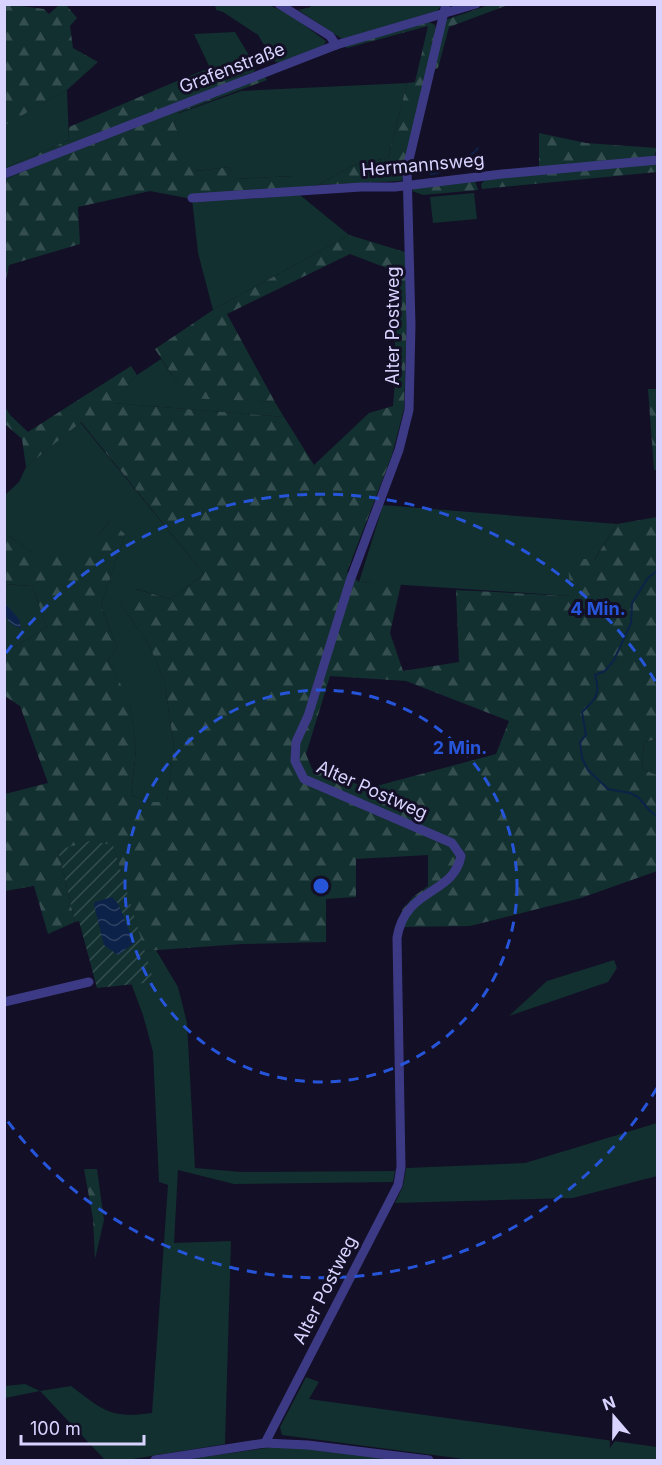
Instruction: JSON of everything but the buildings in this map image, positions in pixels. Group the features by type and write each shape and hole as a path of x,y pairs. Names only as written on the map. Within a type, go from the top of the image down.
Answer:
{"street":[{"path":"279,4 330,36 336,45"},
{"name":"Grafenstraße","path":"4,174 336,45 445,9 476,4"},
{"name":"Alter Postweg","path":"265,1443 398,1185 401,1167 397,938 399,924 416,900 454,873 461,856 452,843 304,779 296,761 296,742 308,716 350,581 399,450 409,410 411,325 407,168 445,9"},
{"name":"Hermannsweg","path":"192,198 395,187 542,170 657,160"},
{"path":"4,1002 90,982"},
{"path":"156,1461 265,1443 308,1445 429,1461"}],"green space":[{"path":"5,4 44,9 49,14 59,5 66,5 77,18 70,26 73,48 98,62 67,90 5,125"},
{"path":"311,4 442,5 437,11 342,39 298,10 311,7"},
{"path":"215,5 269,5 289,14 326,41 324,45 279,63 274,61 258,35 223,12 216,10"},
{"path":"489,5 508,5 449,27 438,68 435,69 443,23 448,19"},
{"path":"429,22 435,25 436,30 405,174 401,181 318,185 354,165 388,158 407,83 415,82 428,26 347,48 345,46"},
{"path":"235,32 256,67 254,72 190,89 184,78 210,68 194,34"},
{"path":"248,74 251,76 5,172 5,168 69,140 69,127 184,78 190,89"},
{"path":"265,77 267,80 178,113 174,124 196,171 230,167 236,179 294,176 294,188 192,199 150,191 78,207 80,244 9,265 5,284 5,179 105,137"},
{"path":"407,83 388,158 354,165 318,185 294,188 293,176 235,179 230,167 195,171 174,124 177,114 241,91"},
{"path":"67,90 69,140 5,168 4,125"},
{"path":"539,133 586,143 657,148 654,157 539,167"},
{"path":"657,163 657,172 482,189 481,184 486,179"},
{"path":"475,181 478,190 423,195 412,191 414,188"},
{"path":"474,193 477,219 433,223 430,197"},
{"path":"223,195 246,199 300,195 349,235 213,310 198,253 192,199"},
{"path":"349,235 405,252 407,314 404,409 392,455 347,572 359,582 401,584 390,633 403,671 459,662 456,590 570,596 568,559 595,559 617,524 657,517 657,739 644,742 642,769 657,775 657,871 581,898 470,926 403,927 402,910 413,897 428,886 428,855 356,859 356,897 326,899 326,942 242,944 144,951 113,845 58,850 75,922 48,934 34,886 5,891 5,794 48,783 20,706 5,696 5,642 14,647 47,627 32,586 5,584 5,533 34,554 59,547 74,564 110,521 125,534 101,606 117,648 108,660 130,702 136,749 131,795 149,802 167,802 174,746 164,680 149,645 121,605 135,589 171,599 204,574 81,422 26,467 22,439 5,424 4,405 10,415 28,432 131,366 137,375 113,403 284,417 314,465 369,413 393,406 396,371 392,270 350,254 227,314 275,402 187,398 155,349 213,310","holes":["330,676 406,681 509,721 496,754 369,788 312,769 306,754"]},
{"path":"161,359 187,397 275,402 284,417 112,403 137,375"},
{"path":"648,389 657,389 657,470 654,470"},
{"path":"80,422 204,574 171,599 136,589 121,605 149,645 164,680 174,746 167,802 149,802 131,795 136,749 130,703 108,660 117,648 101,606 125,534 109,522 74,565 34,554 5,533 5,495 19,482 26,467"},
{"path":"383,505 617,524 571,596 359,582"},
{"path":"4,584 32,586 47,627 14,647 5,642"},
{"path":"657,739 657,775 642,769 644,742"},
{"path":"90,841 113,845 154,982 97,988 79,921 75,922 58,850"},
{"path":"156,950 178,987 187,1023 195,1168 241,1172 395,1171 393,1182 234,1184 178,1170 174,1243 231,1241 225,1444 127,1460 105,1460 40,1391 71,1386 108,1411 126,1415 152,1413 168,1185 159,1182 153,1052 131,983 153,982 144,951"},
{"path":"614,960 617,968 608,982 509,1016 547,981"},
{"path":"657,1123 657,1176 573,1198 395,1203 403,1186 406,1168 525,1163"},
{"path":"84,1169 97,1169 104,1220 95,1259 93,1219"},
{"path":"306,1377 319,1382 309,1399 657,1447 657,1460 471,1460 282,1435 280,1427"},
{"path":"25,1384 40,1391 5,1398 4,1386"},
{"path":"274,1447 309,1449 394,1460 182,1460"}],"water":[{"path":"4,602 19,619 21,628 12,625 7,619"},
{"path":"112,897 119,905 134,943 118,955 104,945 94,905 95,902"}],"waterway":[{"path":"428,171 431,174 439,172 453,162 471,155 478,148"},
{"path":"658,570 648,578 632,603 631,623 614,660 605,671 595,675 597,692 594,700 582,712 586,735 580,742 582,758 588,770 608,789 630,793 638,797 658,817"}]}
